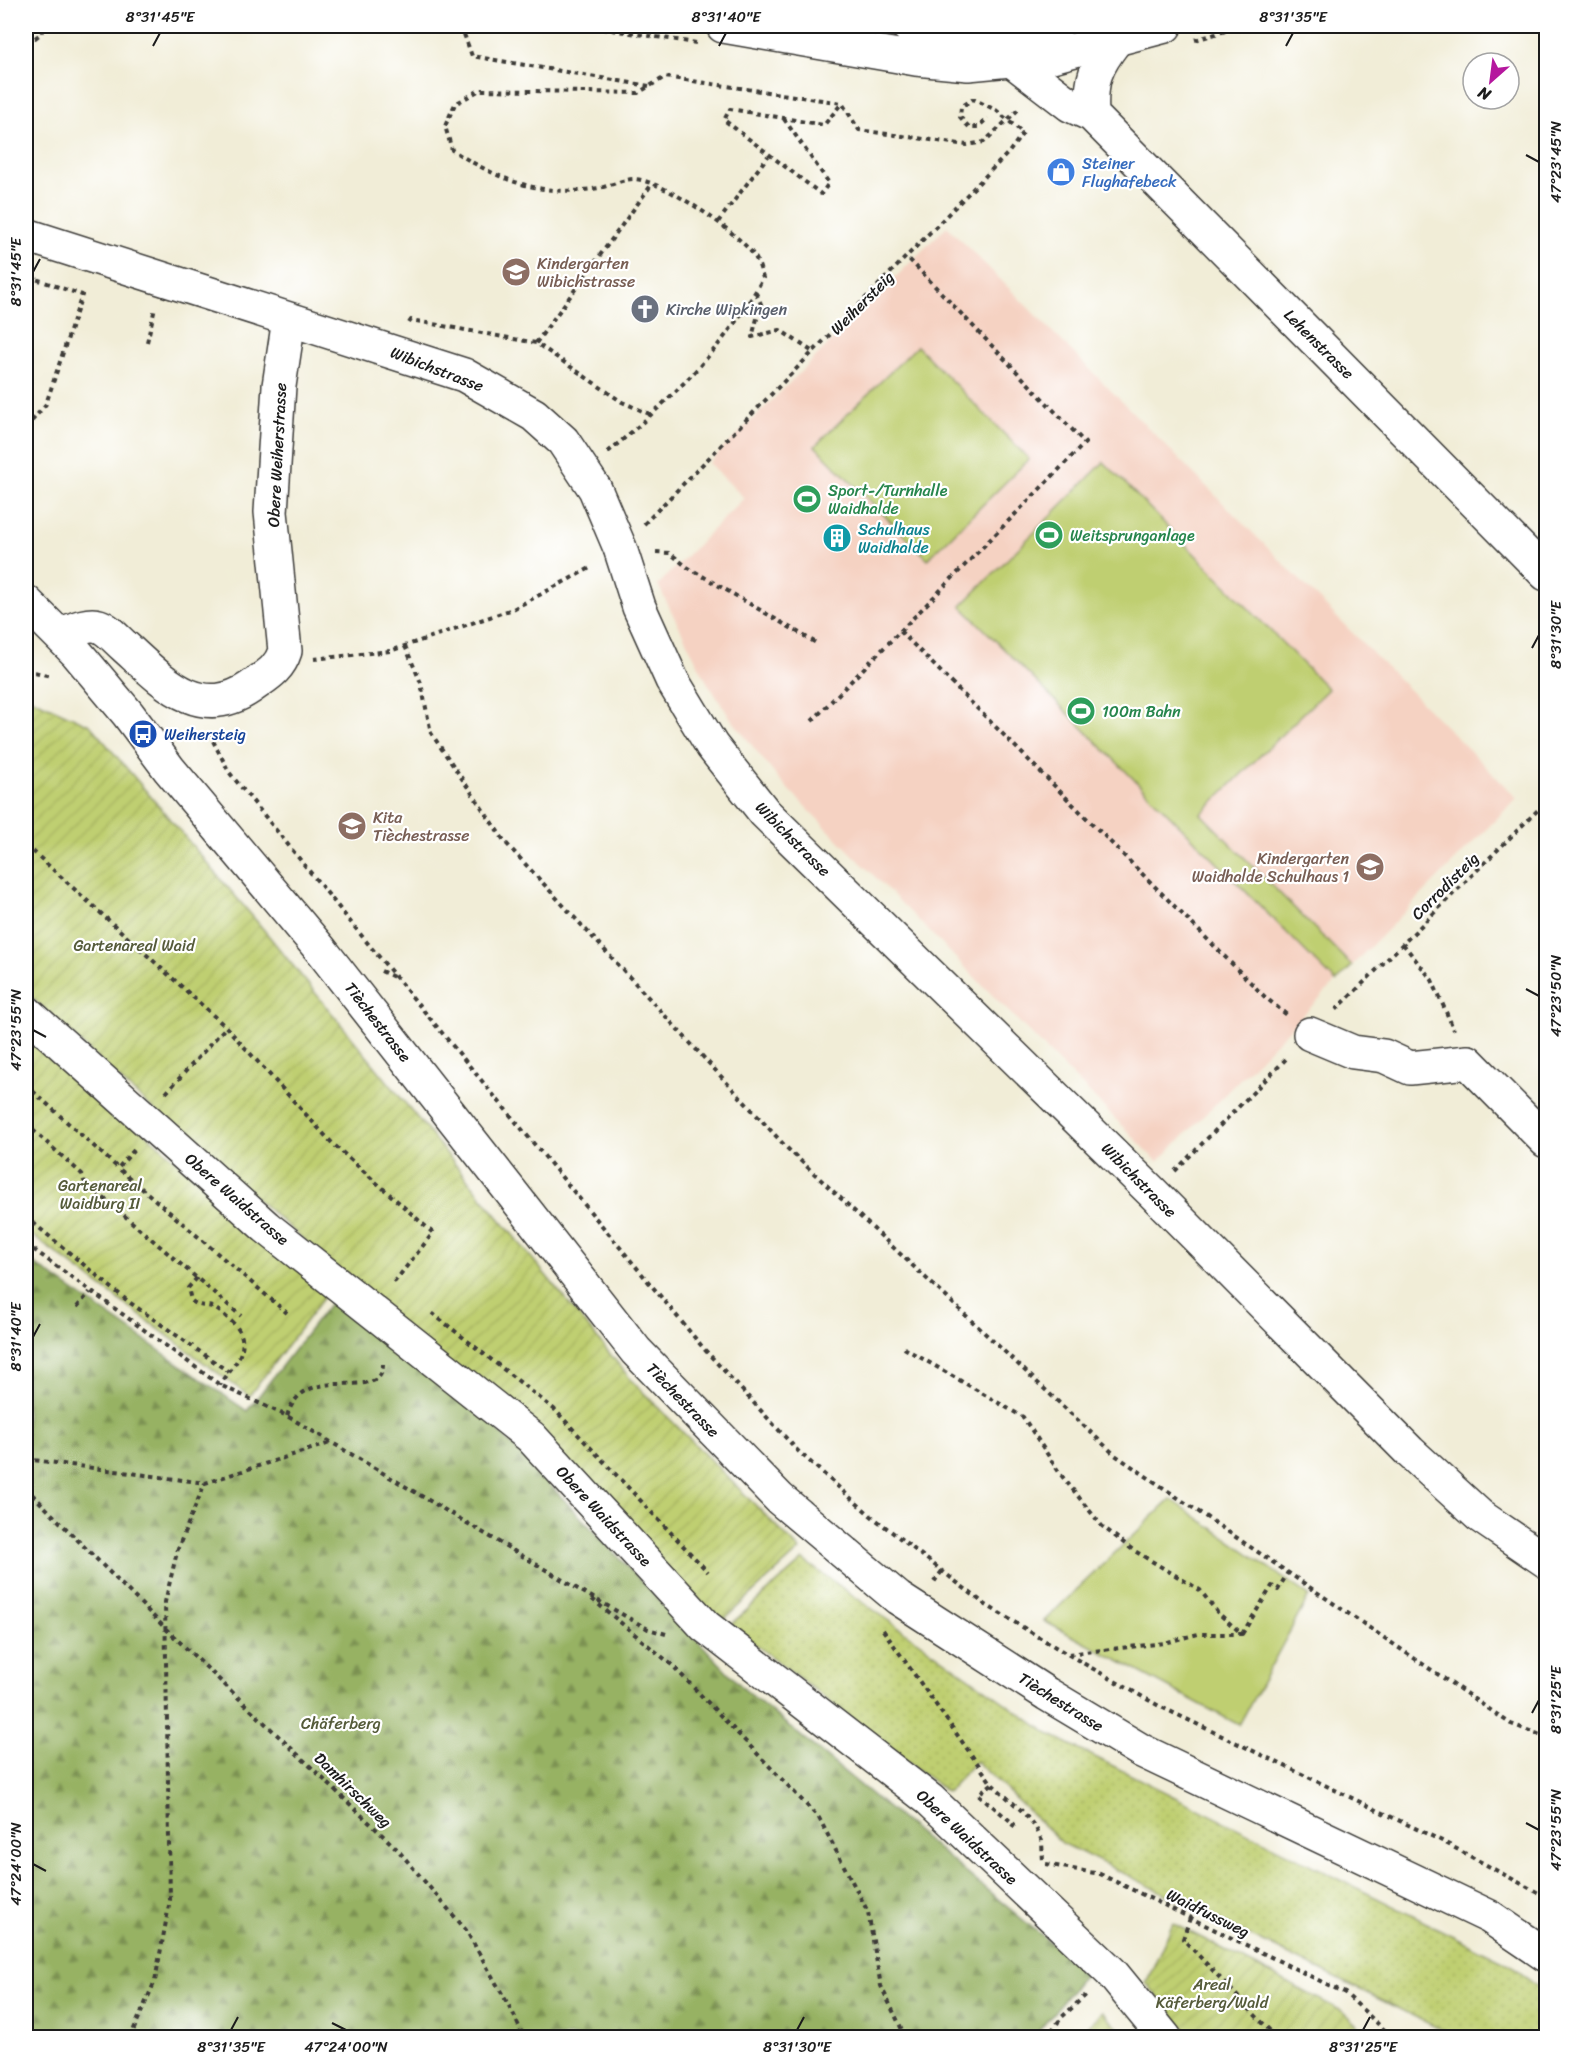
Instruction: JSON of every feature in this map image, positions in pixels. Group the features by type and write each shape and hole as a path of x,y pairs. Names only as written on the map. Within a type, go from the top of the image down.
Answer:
{"street":[{"path":"723,26 952,64 1014,62 1052,56 1165,26"},
{"path":"926,28 982,36 1056,26"},
{"path":"1092,115 1093,77 1099,62 1116,40"},
{"name":"Lehenstrasse","path":"1014,62 1070,105 1092,115 1546,574"},
{"name":"Wibichstrasse","path":"33,238 464,375 534,415 563,441 585,471 607,513 609,556 639,607 672,681 712,746 765,813 1153,1193 1410,1452 1480,1516 1546,1561"},
{"name":"Obere Weiherstrasse","path":"281,663 285,651 271,512 279,387 289,319"},
{"name":"Tièchestrasse","path":"26,602 59,635 128,714 169,769 328,959 636,1351 780,1499 898,1598 1047,1694 1142,1751 1490,1917 1546,1955"},
{"path":"59,635 86,626 101,627 153,671 199,701 217,702 243,693 281,663"},
{"name":"Obere Waidstrasse","path":"26,1012 157,1113 266,1227 531,1437 705,1626 930,1800 1111,1972 1165,2037"},
{"path":"1310,1034 1353,1052 1384,1056 1410,1068 1468,1062 1546,1141"}],"path":[{"path":"26,37 35,38 42,33 42,26"},
{"path":"461,26 472,56 650,86"},
{"path":"585,471 652,415 717,345 764,278 755,256 718,222 665,188 633,179 598,188 559,191 518,184 486,172 452,150 445,126 454,104 480,90 638,93 665,77 842,103 859,130 967,145 984,142 1008,120 978,100 968,100 961,107 960,117 969,127 978,128 988,118"},
{"path":"784,119 829,183 821,194 768,156 724,120 730,108 824,125 842,103"},
{"name":"Weihersteig","path":"609,556 704,465 907,257 1018,139 1023,133 1008,120"},
{"path":"718,222 768,156"},
{"path":"536,343 652,184"},
{"path":"26,428 46,404 82,295 27,276 33,238"},
{"path":"812,721 1085,443 907,257"},
{"path":"756,292 760,304 752,337 780,330 813,352"},
{"path":"147,342 154,315"},
{"path":"392,352 411,320 536,343 622,402 652,415"},
{"path":"670,554 687,567 818,644"},
{"path":"281,663 390,651 513,609 609,556"},
{"path":"900,631 1265,997 1310,1034 1153,1193"},
{"path":"405,646 421,683 431,733 505,842 787,1148 1115,1455 1511,1724 1546,1737"},
{"path":"26,670 51,676"},
{"path":"199,701 209,733 229,772 376,954 705,1350 799,1452 870,1515 986,1605 1067,1654 1159,1706 1440,1840 1546,1897"},
{"name":"Corrodisteig","path":"1360,987 1546,801"},
{"path":"26,845 226,1027 332,1143 433,1233 387,1291"},
{"path":"1403,944 1432,980 1468,1062"},
{"path":"118,1168 157,1113 226,1027"},
{"path":"26,1085 118,1168 287,1313"},
{"path":"26,1125 82,1174 84,1182 241,1316"},
{"path":"26,1217 129,1302 229,1372"},
{"path":"26,1244 220,1385 287,1416 648,1629 680,1638 705,1626"},
{"path":"197,1278 188,1288 191,1300 201,1307 212,1307 240,1330 244,1339 245,1348 220,1385"},
{"path":"77,1307 90,1292"},
{"path":"904,1348 1023,1417 1061,1475 1102,1526 1133,1550 1200,1590 1217,1612 1242,1634"},
{"path":"287,1416 291,1402 304,1389 325,1383 353,1384 377,1380 383,1370 383,1358"},
{"path":"26,1459 204,1484 330,1443"},
{"path":"130,2037 155,1981 170,1900 165,1602 178,1548 204,1484"},
{"name":"Damhirschweg","path":"26,1488 165,1628 398,1849 466,1930 524,2037"},
{"path":"938,1577 942,1570"},
{"path":"1242,1634 1272,1586 1278,1590 1288,1572"},
{"path":"583,1592 672,1665 819,1818 868,1912 881,1986 906,2037"},
{"path":"881,1628 896,1645 992,1784 1022,1811 1036,1828 1042,1841 1043,1863"},
{"path":"1067,1654 1164,1643 1198,1634 1242,1634"},
{"path":"978,1794 992,1784"},
{"name":"Waidfussweg","path":"993,1860 1043,1863 1100,1874 1345,1993 1393,2037"},
{"path":"1190,1918 1183,1939 1277,2037"},
{"path":"1046,2037 1062,2017"},
{"path":"1384,2030 1416,2037"}],"shaded area":[{"path":"947,226 1517,798 1158,1162 780,781 729,716 707,682 658,585 744,498 709,463"}],"green space":[{"path":"917,346 1029,459 928,559 815,446"},
{"path":"1104,462 1328,689 1201,814 1352,966 1336,982 961,606"},
{"name":"Gartenareal Waid","path":"26,696 90,725 259,924 633,1382 800,1550 722,1621 358,1287 129,1088 26,992"},
{"name":"Gartenareal Waidburg II","path":"26,1028 327,1293 249,1396 26,1231"},
{"name":"Chäferberg","path":"26,1258 247,1411 331,1302 492,1424 743,1688 1086,1972 1034,2037 26,2037"},
{"path":"1171,1499 1309,1596 1239,1725 1044,1621"},
{"path":"803,1560 1049,1734 1511,1965 1546,1994 1546,2037 1456,2037 1062,1843 976,1761 947,1792 730,1625"},
{"name":"Areal Käferberg/Wald","path":"1173,1923 1342,2011 1370,2037 1191,2037 1146,1983"},
{"path":"1103,2012 1126,2037 1076,2037"}],"place":[{"name":"Steiner Flughafebeck","path":"1061,172"},
{"name":"Kindergarten Wibichstrasse","path":"516,272"},
{"name":"Kirche Wipkingen","path":"645,309"},
{"name":"Sport-/Turnhalle Waidhalde","path":"807,499"},
{"name":"Weitsprunganlage","path":"1049,535"},
{"name":"Schulhaus Waidhalde","path":"837,538"},
{"name":"100m Bahn","path":"1081,711"},
{"name":"Weihersteig","path":"143,734"},
{"name":"Kita Tièchestrasse","path":"352,826"},
{"name":"Kindergarten Waidhalde Schulhaus 1","path":"1370,867"}]}
